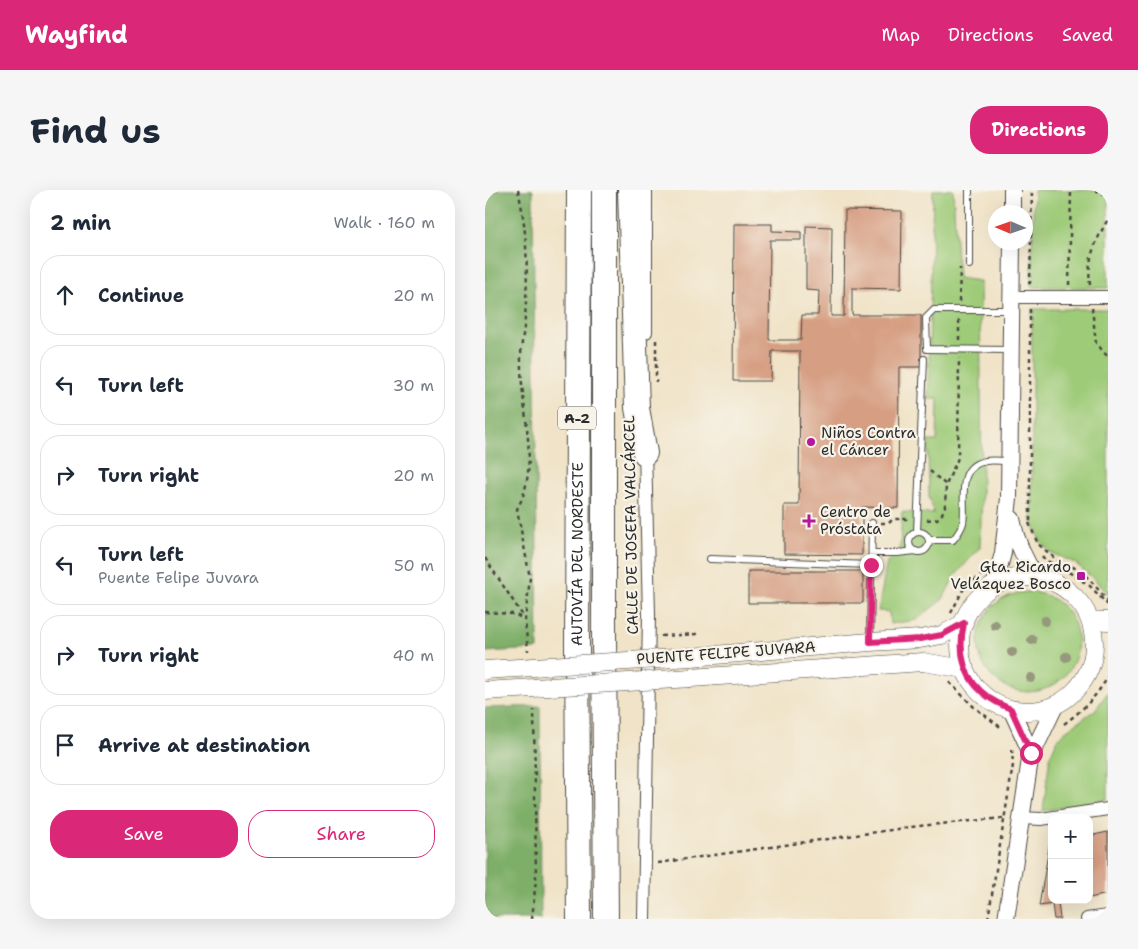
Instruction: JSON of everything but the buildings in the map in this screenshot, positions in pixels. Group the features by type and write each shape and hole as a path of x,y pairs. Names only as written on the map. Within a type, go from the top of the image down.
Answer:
{"highway":[{"name":"AUTOVÍA DEL NORDESTE","path":"579,190 577,577 579,919"},
{"name":"AUTOVÍA DEL NORDESTE","path":"604,190 606,919"},
{"path":"631,190 637,408 645,453"}],"main road":[{"path":"1037,578 1054,583 1069,592 1079,602 1090,620 1094,647 1100,659 1076,691 1055,706 1041,710 1011,709 996,704 983,694 965,669 961,654 961,638 957,619 994,586 1007,580 1037,578"},
{"name":"PUENTE FELIPE JUVARA","path":"485,670 691,657 920,639 942,635 957,619"},
{"path":"1090,620 1108,621"},
{"name":"PUENTE FELIPE JUVARA","path":"485,691 923,662 965,669"}],"street":[{"name":"CALLE DE JOSEFA VALCÁRCEL","path":"644,919 649,614 645,453 646,190"},
{"path":"1012,190 1012,205"},
{"path":"994,586 1004,547 1009,498 1012,250"},
{"path":"1012,296 1108,298"},
{"path":"1009,498 1019,547 1037,578"},
{"path":"1006,919 1031,753 1055,706"},
{"path":"1011,709 1031,753"},
{"path":"1021,818 1041,819 1108,809"},
{"path":"1087,919 1108,916"}],"lane":[{"path":"969,190 969,265"},
{"path":"1012,296 959,309 934,310 926,318 927,349 1012,350"},
{"path":"917,532 924,359"},
{"path":"929,540 953,540 959,532 963,523 964,477 975,465 985,461 1010,462"},
{"path":"870,642 872,523"},
{"path":"916,552 911,548 909,541 911,535 923,532 929,540"},
{"path":"872,553 916,552 926,549 929,540"},
{"path":"710,559 871,565"}],"path":[{"path":"519,190 527,263 525,320 521,357 523,400 529,455 528,479 523,500 517,510 530,578 525,620 527,650"},
{"path":"1032,190 1030,290 1039,290 1039,296 1038,306 1029,305 1030,523 1038,544 1057,559 1081,571 1108,603"},
{"path":"1069,296 1071,190"},
{"path":"1095,190 1108,196"},
{"path":"946,485 958,458 960,260"},
{"path":"1012,296 1030,283"},
{"path":"656,336 656,384"},
{"path":"872,523 889,523 893,519"},
{"path":"1013,522 1030,523"},
{"path":"1040,555 1046,561 1058,565 1090,586 1108,603"},
{"path":"485,558 525,620"},
{"path":"957,619 963,590 989,568"},
{"path":"485,612 513,614 525,620"},
{"path":"670,636 698,634"},
{"path":"1060,727 1083,710 1098,693 1108,677"},
{"path":"943,678 951,683 974,707 999,724 1005,732"},
{"path":"532,919 536,879 534,710"},
{"path":"988,919 1013,765 1010,744"},
{"path":"644,865 919,826 1005,818"}],"green space":[{"path":"485,190 533,190 538,649 485,652"},
{"path":"933,190 953,190 958,278 980,281 982,491 980,547 954,577 943,599 916,620 890,624 889,612 878,611 887,562 900,549 902,512 934,514 929,497 928,441 937,441 938,399 928,399"},
{"path":"1034,190 1108,190 1108,288 1031,287"},
{"path":"1032,309 1108,309 1108,595 1095,580 1075,563 1051,553 1041,543 1032,522"},
{"path":"1028,592 1038,593 1056,600 1070,614 1077,632 1077,652 1070,670 1056,684 1038,691 1028,692 1018,691 1000,684 986,670 979,652 978,642 979,632 986,614 1000,600 1018,593"},
{"path":"1108,692 1108,799 1043,811 1050,756 1057,740 1064,732 1095,710"},
{"path":"540,706 541,919 485,919 485,708"}],"place":[{"name":"Niños Contra el Cáncer","path":"811,442"},
{"name":"Centro de Próstata","path":"809,521"},
{"name":"Gta. Ricardo Velázquez Bosco","path":"1081,576"}],"route":[{"path":"871,565 870,642 920,639 942,635 964,623 961,638 961,654 965,669 983,694 996,704 1011,709 1031,753"}]}
